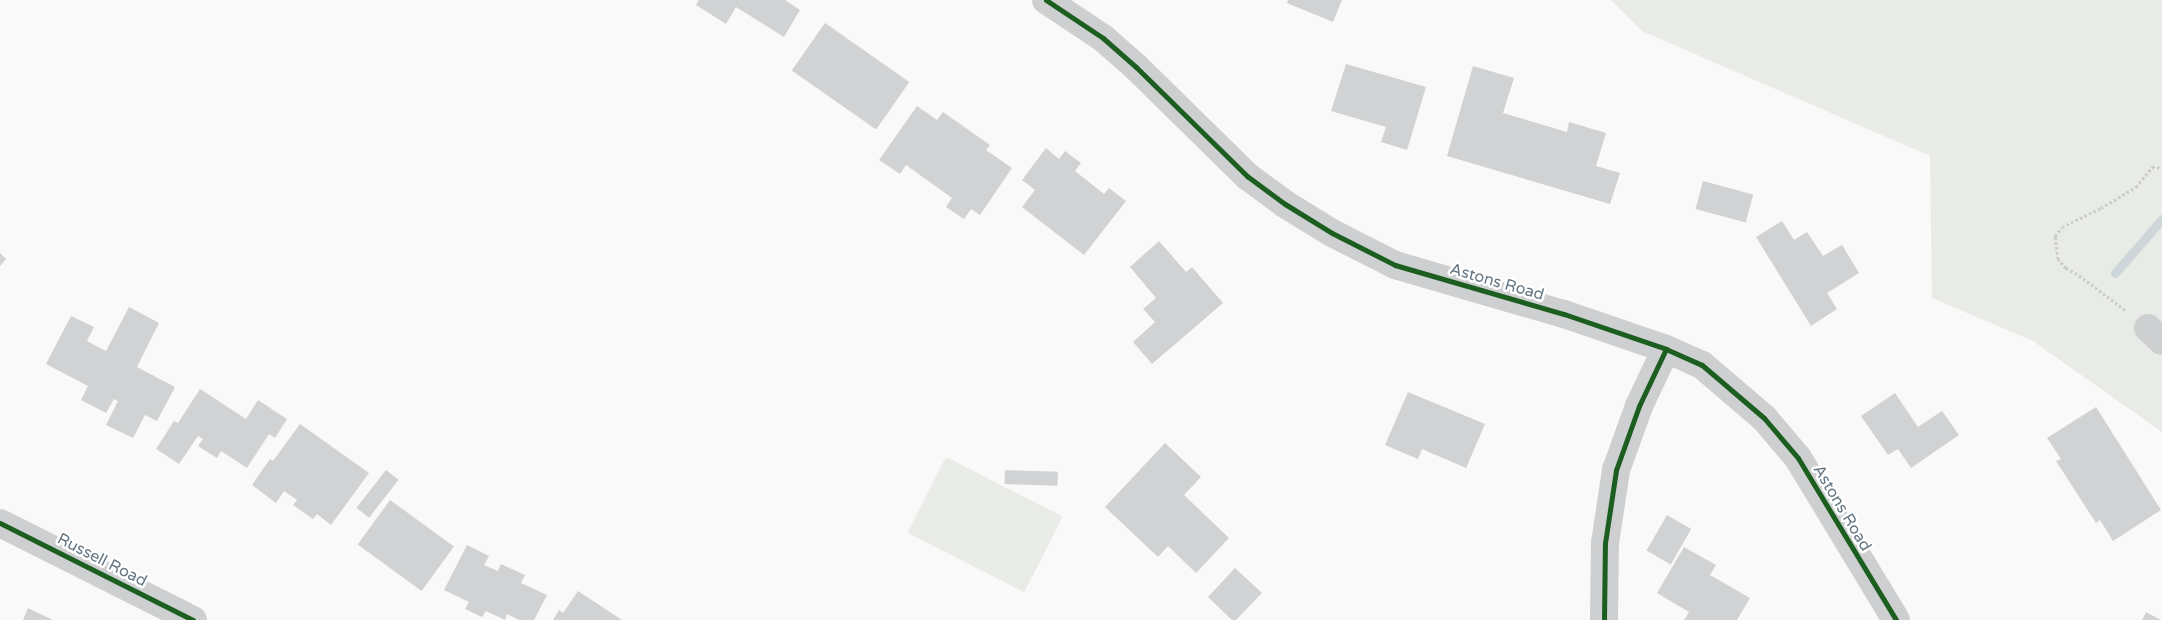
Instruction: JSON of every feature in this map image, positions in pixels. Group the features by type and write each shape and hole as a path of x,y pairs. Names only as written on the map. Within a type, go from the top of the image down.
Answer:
{"street":[{"name":"Astons Road","path":"1046,0 1103,38 1136,67 1247,176 1285,204 1332,233 1395,265 1564,314 1666,349 1702,365 1728,385 1764,418 1798,458 1896,620"},
{"path":"1604,620 1605,542 1616,470 1639,406 1666,349"},
{"name":"Russell Road","path":"0,523 193,620"}],"path":[{"path":"2155,335 2104,292 2066,268 2058,259 2055,236 2062,227 2101,208 2136,187 2152,167 2162,168"}],"shaded area":[{"path":"1611,0 2162,0 2162,432 2033,341 1932,298 1930,156 1642,31"},
{"path":"946,457 1063,516 1024,592 907,533"}],"building":[{"path":"699,0 785,0 800,10 784,37 736,7 726,24 696,5"},
{"path":"1288,0 1342,0 1333,22 1287,3"},
{"path":"825,23 909,82 876,130 792,71"},
{"path":"1346,64 1426,87 1407,150 1381,142 1386,127 1331,111"},
{"path":"1473,66 1514,78 1503,113 1567,132 1569,122 1606,133 1596,166 1620,173 1610,204 1447,156"},
{"path":"917,106 937,120 943,112 990,145 986,150 1012,168 980,215 971,209 964,219 946,207 952,198 906,165 900,174 879,160"},
{"path":"1046,148 1059,159 1065,151 1081,163 1075,171 1104,194 1109,188 1126,201 1084,255 1022,207 1035,190 1022,180"},
{"path":"1703,181 1753,194 1746,222 1695,209"},
{"path":"1782,221 1794,240 1807,232 1823,256 1842,245 1859,273 1827,293 1837,309 1811,326 1756,237"},
{"path":"1159,241 1186,272 1192,267 1223,303 1152,364 1133,342 1155,322 1143,309 1156,298 1130,267"},
{"path":"0,253 6,259 0,266"},
{"path":"129,307 159,323 137,367 175,387 157,421 145,415 133,438 106,425 118,401 114,399 106,413 81,400 88,386 46,364 71,316 94,327 87,341 106,351"},
{"path":"200,389 246,419 258,400 287,419 275,438 269,434 247,468 221,451 217,458 198,446 203,439 198,436 179,464 156,449 174,421 178,423"},
{"path":"1408,392 1485,424 1466,468 1422,449 1418,459 1385,445"},
{"path":"1895,393 1918,427 1942,411 1959,435 1911,468 1898,449 1888,455 1861,416"},
{"path":"2096,407 2161,510 2113,541 2100,520 2096,523 2056,461 2061,459 2047,438"},
{"path":"300,424 369,473 331,525 317,514 313,519 293,505 297,500 284,491 276,503 252,485 270,459 273,461"},
{"path":"1165,443 1201,477 1184,495 1229,538 1196,573 1168,546 1158,557 1105,507"},
{"path":"386,470 399,480 369,518 356,508"},
{"path":"1005,470 1058,472 1057,486 1005,484"},
{"path":"390,500 454,546 422,591 358,544"},
{"path":"1667,515 1691,529 1671,565 1646,551"},
{"path":"467,545 489,556 484,565 498,571 501,564 525,575 521,583 547,595 534,620 519,620 507,614 505,620 486,611 482,617 465,609 469,602 444,590"},
{"path":"1684,547 1716,565 1710,575 1750,598 1737,620 1684,620 1689,612 1657,593"},
{"path":"1235,568 1262,593 1236,620 1232,620 1208,597"},
{"path":"578,591 622,620 553,620 559,610 563,613"},
{"path":"28,608 53,620 23,620"},
{"path":"2146,612 2161,620 2142,620"}],"waterway":[{"path":"2115,273 2162,219"}],"cycle path":[{"path":"1046,0 1103,38 1136,67 1247,176 1285,204 1332,233 1395,265 1564,314 1666,349 1702,365 1764,418 1798,458 1896,620"},
{"path":"1604,620 1605,543 1616,470 1639,406 1666,349"},
{"path":"0,523 193,620"}]}
